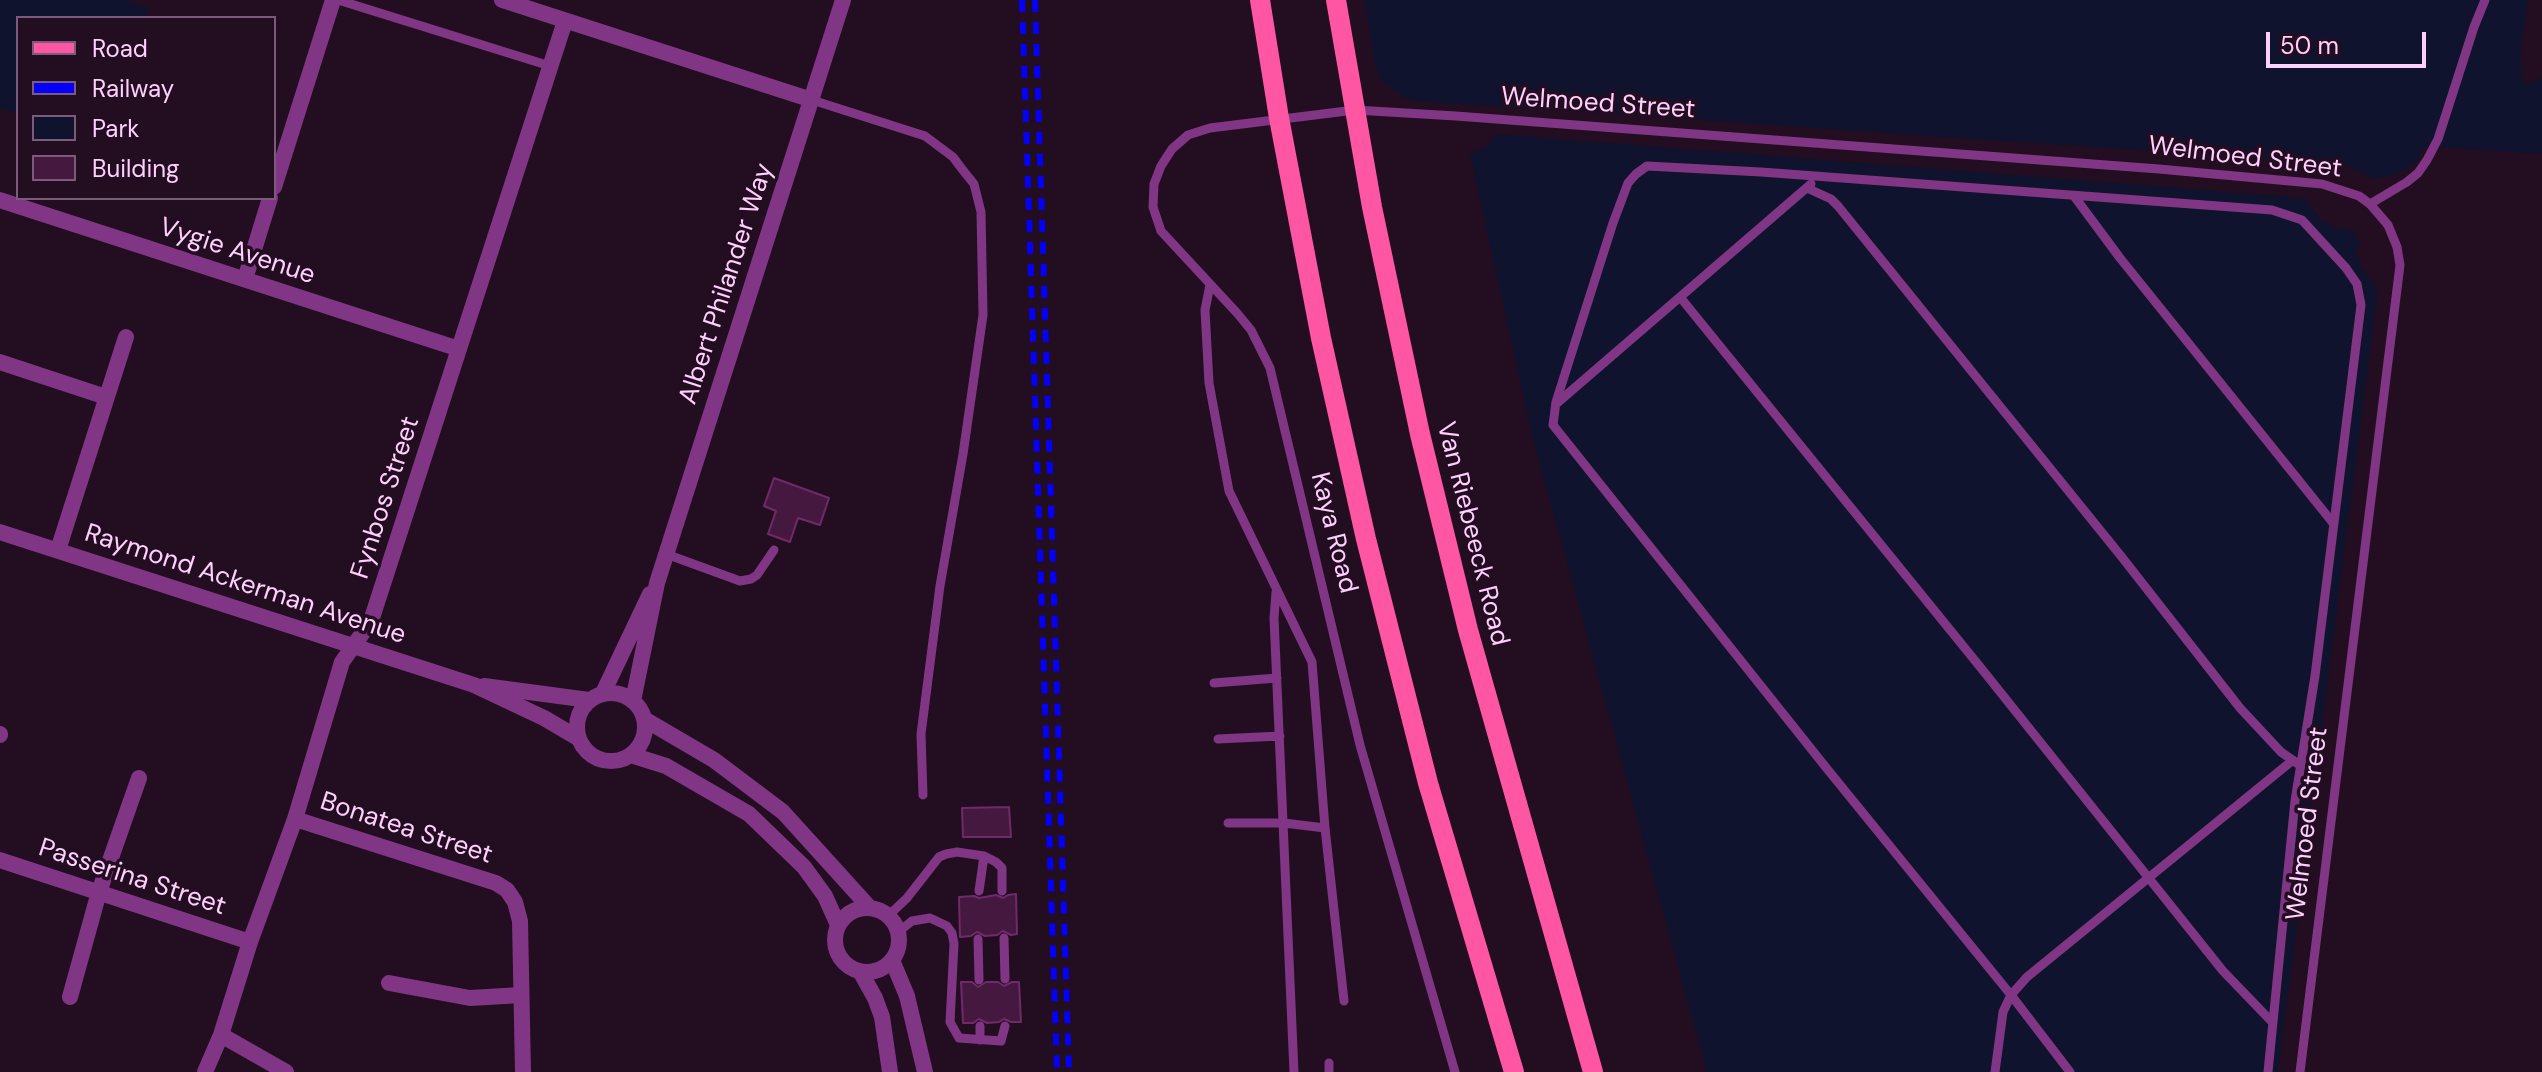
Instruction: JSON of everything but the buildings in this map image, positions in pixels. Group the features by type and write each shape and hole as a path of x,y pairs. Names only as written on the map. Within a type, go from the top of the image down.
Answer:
{"main road":[{"path":"1260,0 1321,338 1366,539 1428,783 1514,1072"},
{"name":"Van Riebeeck Road","path":"1336,0 1372,207 1402,354 1468,630 1593,1072"}],"street":[{"path":"276,181 335,0"},
{"path":"502,0 812,100"},
{"name":"Albert Philander Way","path":"633,701 657,583 843,0"},
{"name":"Fynbos Street","path":"205,1072 221,1035 250,942 295,819 342,662 371,621 565,21"},
{"name":"Vygie Avenue","path":"0,200 459,349"},
{"path":"245,279 269,200"},
{"path":"58,550 126,337"},
{"path":"0,362 106,397"},
{"name":"Raymond Ackerman Avenue","path":"0,532 474,685 578,738"},
{"name":"Albert Philander Way","path":"596,697 657,583"},
{"name":"Raymond Ackerman Avenue","path":"474,685 596,697"},
{"path":"624,695 640,709 644,719 643,739 631,755 618,760 597,758 583,747 578,738 578,717 596,697 624,695"},
{"path":"631,755 678,772 749,814 804,867 825,896 838,925 835,944 843,962 860,971 872,971 892,960 899,942 898,932 888,916 870,908 783,812 722,765 644,719"},
{"path":"70,997 99,892 139,778"},
{"name":"Bonatea Street","path":"295,819 502,885 515,902 520,921 523,1072"},
{"name":"Passerina Street","path":"0,860 250,942"},
{"path":"838,925 851,911 870,908"},
{"path":"892,960 907,996 925,1072"},
{"path":"860,971 882,1017 890,1072"},
{"path":"389,983 470,998 521,995"},
{"path":"221,1035 286,1072"}],"lane":[{"path":"335,0 550,66"},
{"path":"2370,204 2407,182 2427,160 2438,139 2485,0"},
{"path":"812,100 925,136 953,157 974,184 981,212 983,315 940,586 921,734 923,795"},
{"name":"Welmoed Street","path":"1279,118 1355,110 1988,155 2322,184 2359,196 2370,204 2388,225 2400,265 2300,1072"},
{"name":"Kaya Road","path":"1279,118 1210,128 1188,135 1172,149 1161,166 1154,184 1153,207 1161,231 1251,330 1270,368 1360,745 1455,1072"},
{"path":"2070,1072 1553,425 1555,405 1613,223 1628,183 1647,166 2281,211 2302,220 2357,284 2361,305 2315,676 2297,763 2268,1072"},
{"path":"1555,405 1819,176"},
{"path":"1807,188 1831,199 1838,206 2240,708 2275,746 2297,763"},
{"path":"2074,196 2120,258 2333,523"},
{"path":"1210,285 1205,310 1209,383 1229,491 1312,662 1325,828 1344,1001"},
{"path":"1680,297 2223,971 2273,1023"},
{"path":"666,554 740,581 757,575 774,550"},
{"path":"1276,589 1274,618 1294,1072"},
{"path":"1214,683 1277,678"},
{"path":"1218,739 1280,736"},
{"path":"1995,1072 2003,1012 2011,995 2027,977 2297,763"},
{"path":"1228,823 1284,823 1325,828"},
{"path":"888,916 907,898 939,857 957,852 984,856 996,862 1002,868 1002,891"},
{"path":"979,891 984,856"},
{"path":"898,932 912,921 922,918 930,918 947,926 954,944 952,1028 959,1038 1001,1041 1005,1026"},
{"path":"1004,938 1005,979"},
{"path":"978,939 979,980"},
{"path":"980,1026 980,1040"}],"green space":[{"path":"0,0 124,0 149,8 147,16 16,16 16,113 0,108"},
{"path":"1365,0 2528,0 2521,77 2527,84 2542,78 2542,154 2425,146 2417,162 2395,175 2374,178 2343,164 1417,101 1406,98 1382,81 1375,66"},
{"path":"1495,134 2304,198 2325,225 2329,222 2334,229 2346,228 2355,234 2360,242 2356,254 2361,262 2359,265 2378,289 2278,1072 1707,1072 1533,439 1470,154 1486,147"}],"railway":[{"path":"1022,0 1057,1072"},
{"path":"1035,0 1069,1072"}]}
